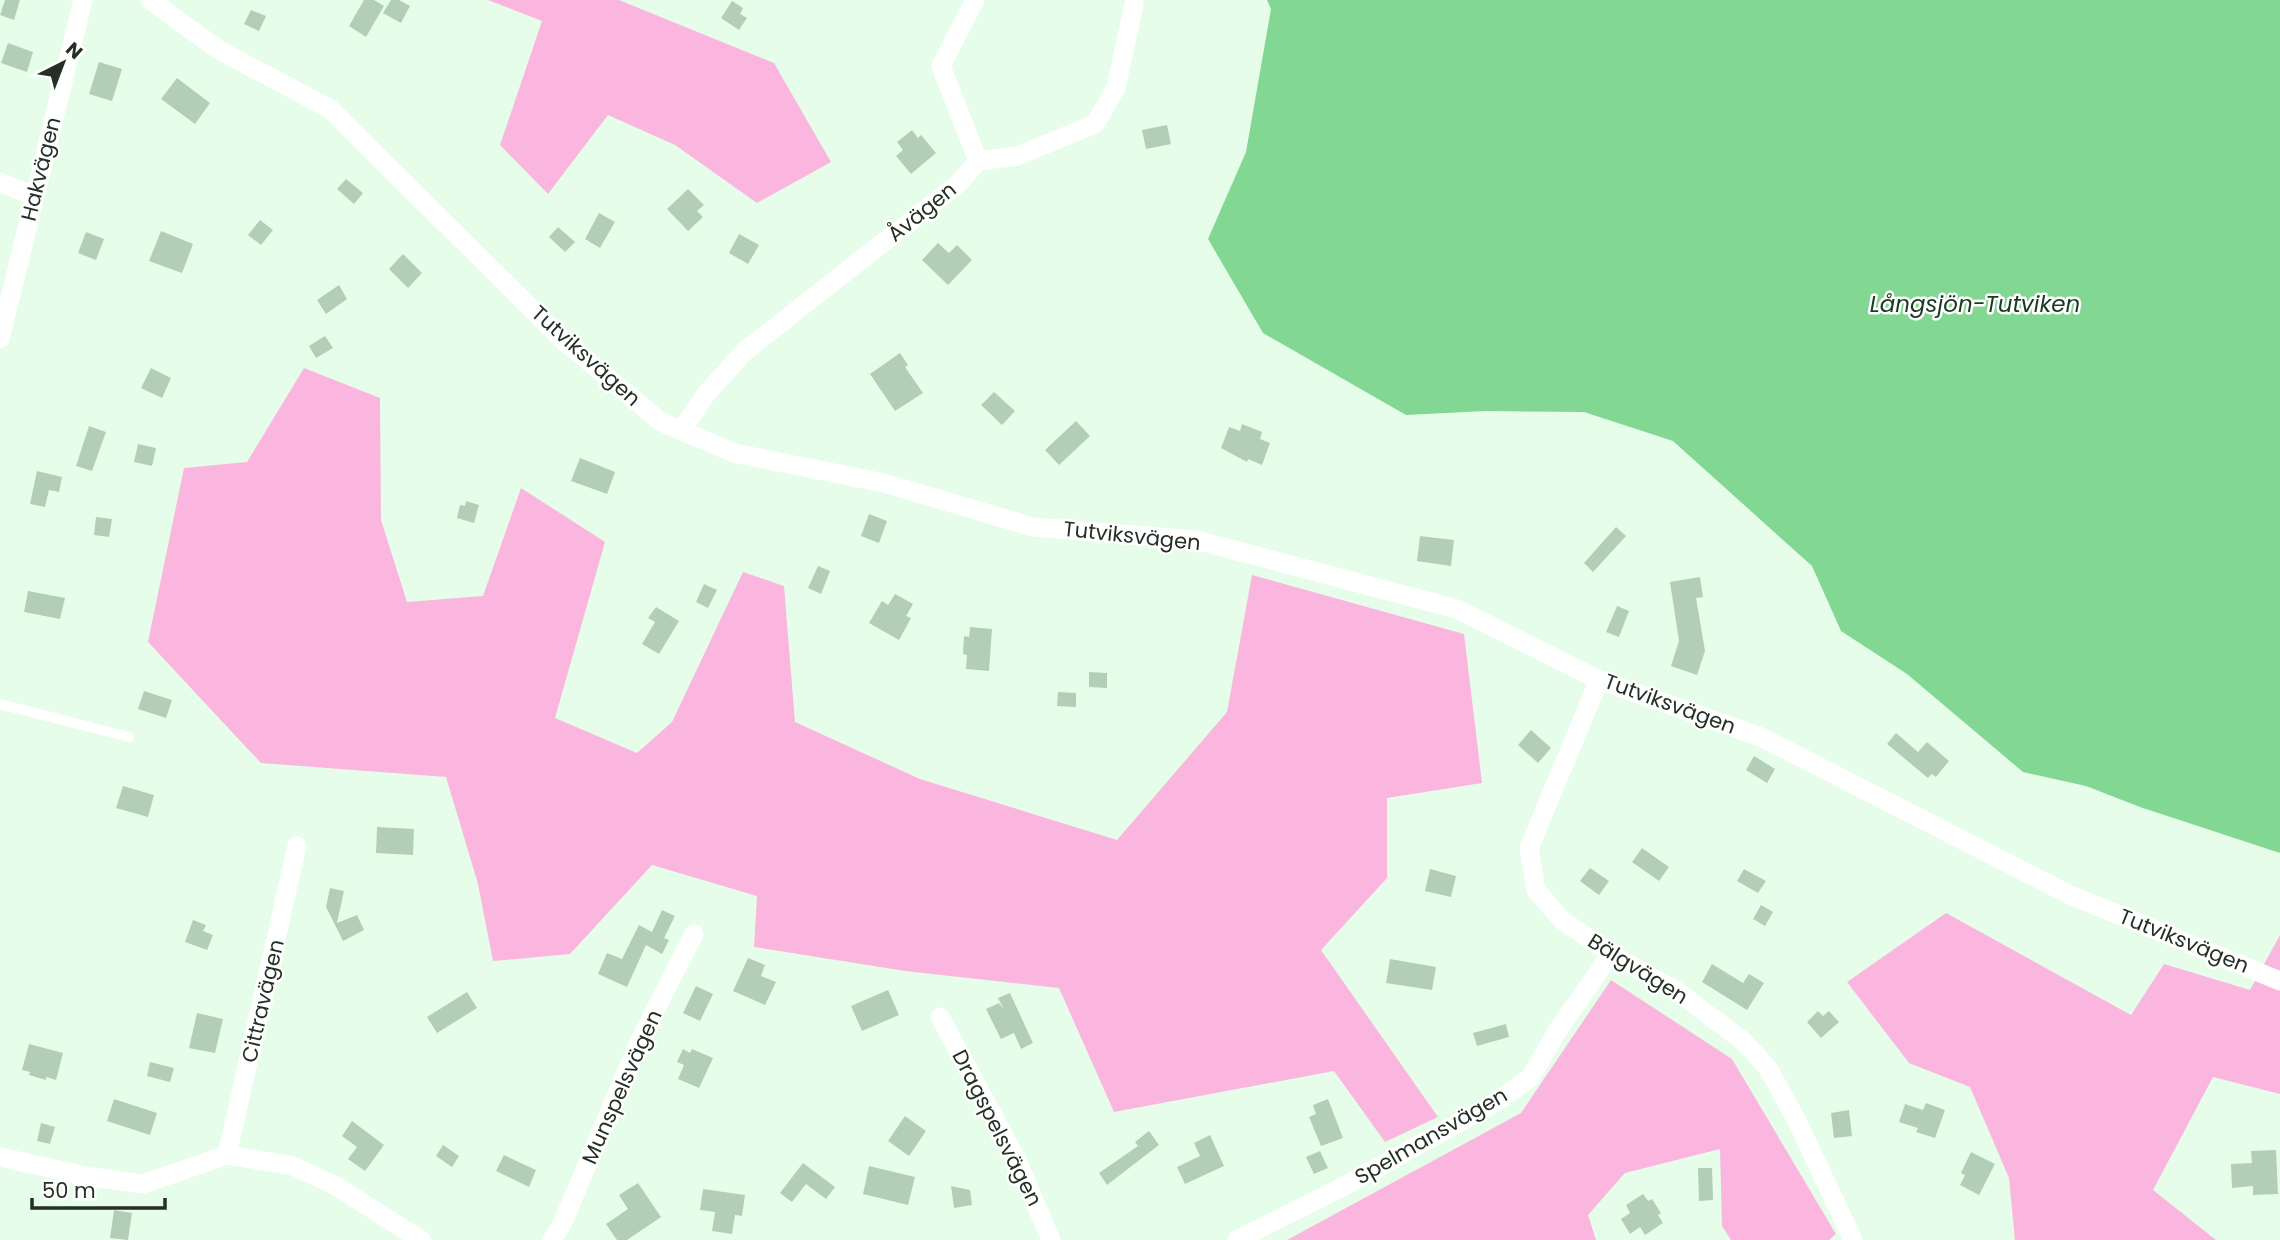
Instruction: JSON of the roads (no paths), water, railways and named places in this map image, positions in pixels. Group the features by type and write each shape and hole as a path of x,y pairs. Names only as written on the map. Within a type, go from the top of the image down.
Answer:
{"street":[{"name":"Hakvägen","path":"0,339 83,0"},
{"name":"Tutviksvägen","path":"150,0 219,50 330,109 564,341 661,422 734,453 884,483 1033,527 1196,540 1457,609 1599,680 1762,737 2068,894 2280,981"},
{"path":"975,0 941,66 978,160 1017,156 1096,124 1116,88 1134,4"},
{"name":"Åvägen","path":"681,431 706,394 745,351 959,183 978,160"},
{"path":"0,182 34,196"},
{"name":"Bälgvägen","path":"1599,680 1529,848 1536,890 1562,920 1611,954 1678,992 1743,1041 1768,1068 1797,1121 1850,1239"},
{"name":"Cittravägen","path":"228,1155 297,846"},
{"name":"Munspelsvägen","path":"551,1240 562,1224 640,1040 694,934"},
{"name":"Spelmansvägen","path":"1237,1240 1333,1192 1493,1104 1530,1078 1558,1030 1611,954"},
{"name":"Dragspelsvägen","path":"940,1017 1016,1158 1051,1240"},
{"path":"0,1157 85,1176 143,1184 228,1155 293,1166 336,1186 421,1240"}],"lane":[{"path":"0,704 129,737"}],"water":[{"name":"Långsjön-Tutviken","path":"1267,0 2280,0 2280,853 2140,807 2086,786 2023,772 1907,674 1841,631 1812,566 1673,441 1584,412 1485,411 1406,415 1263,333 1208,239 1246,152 1271,9"}]}
